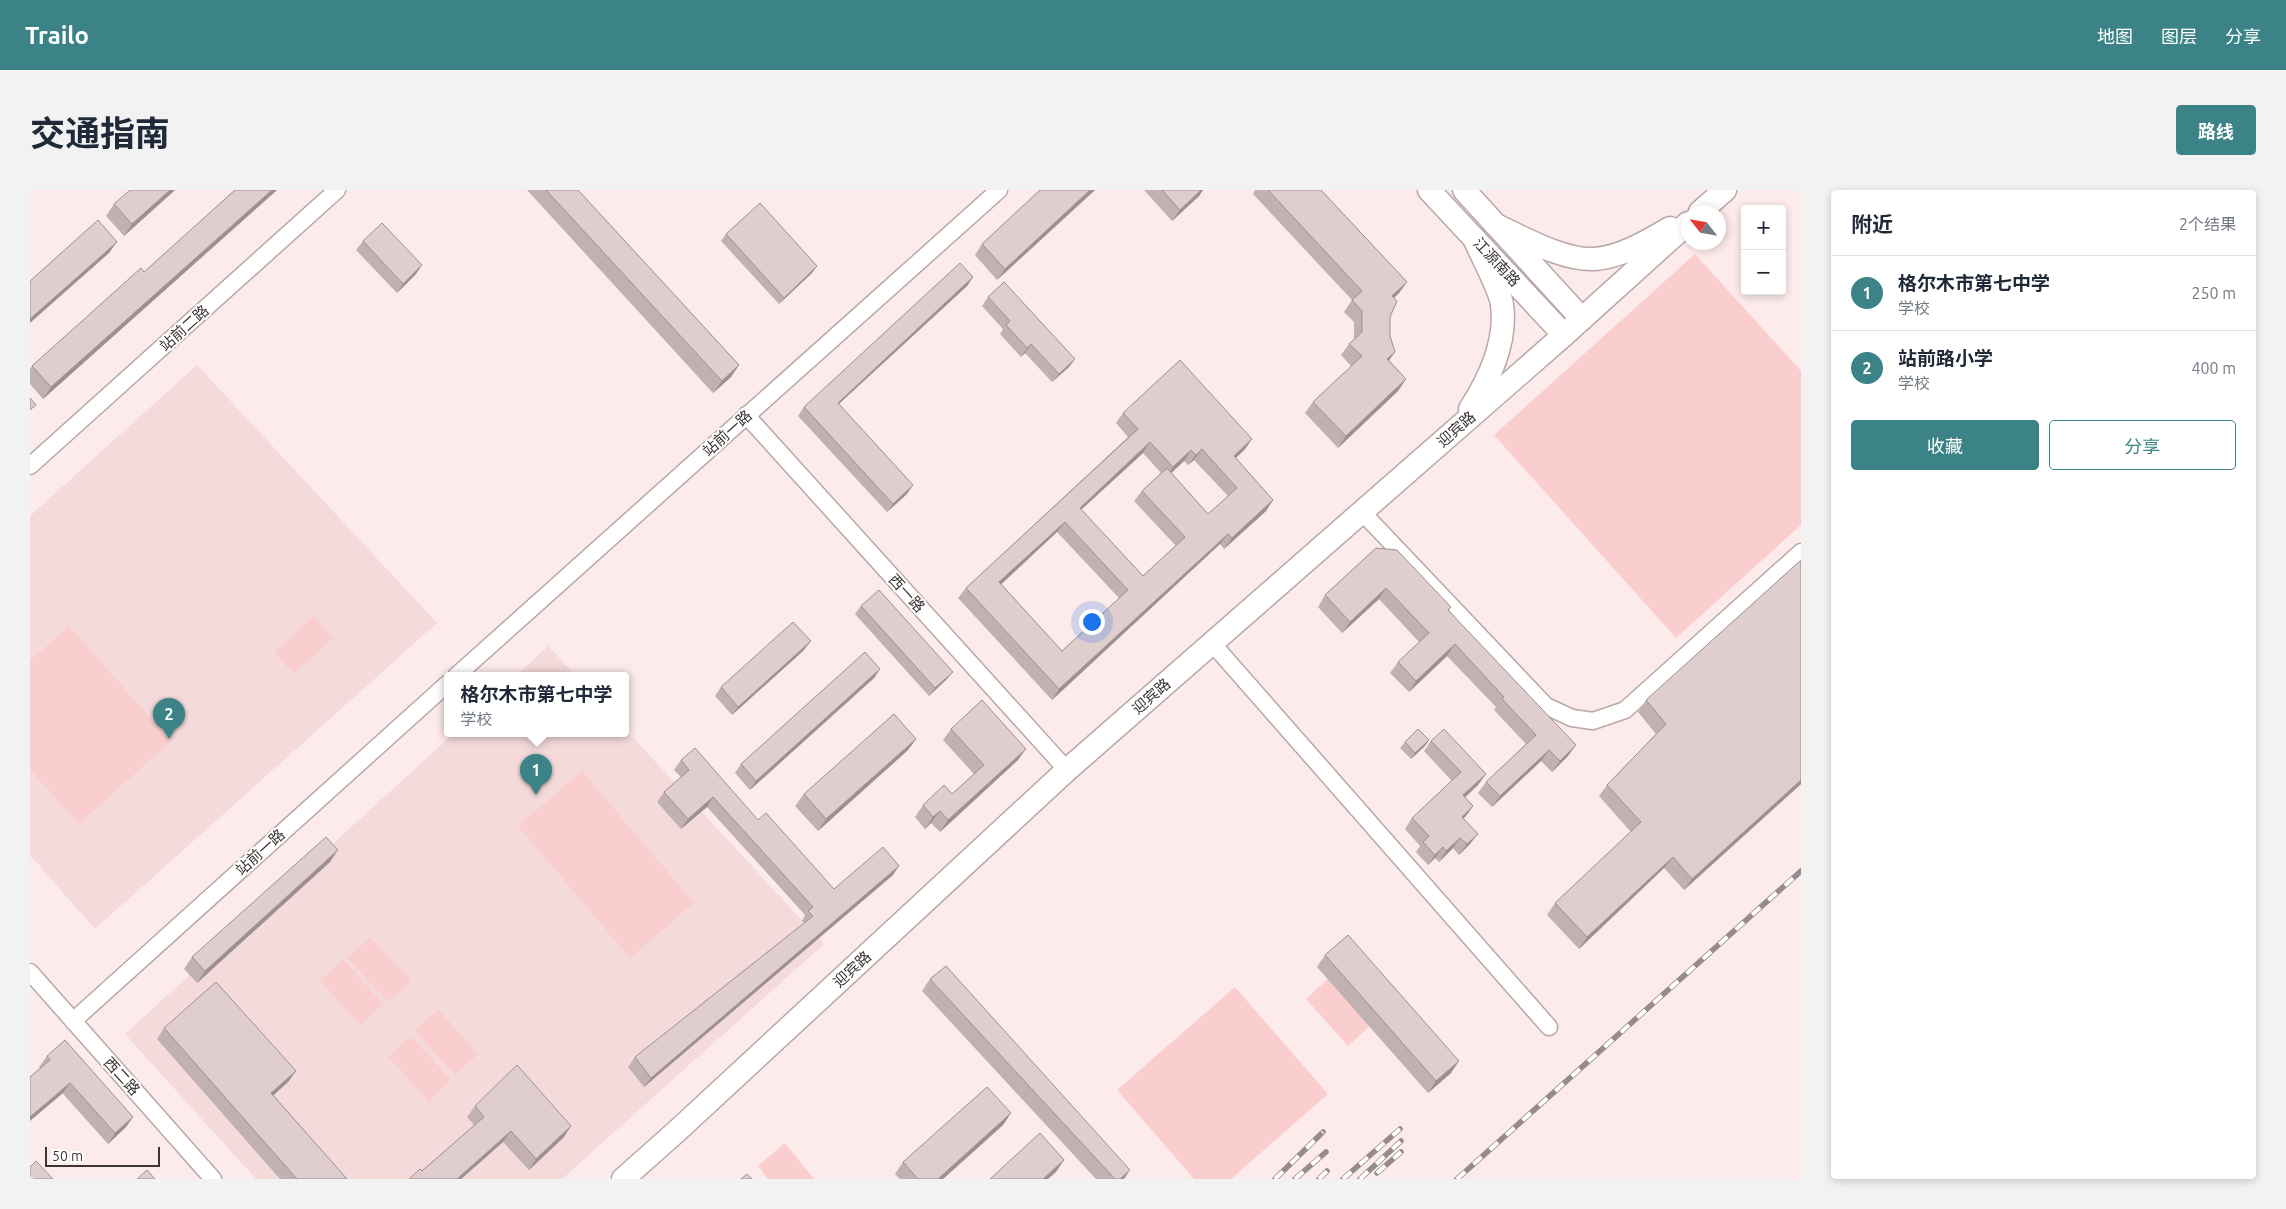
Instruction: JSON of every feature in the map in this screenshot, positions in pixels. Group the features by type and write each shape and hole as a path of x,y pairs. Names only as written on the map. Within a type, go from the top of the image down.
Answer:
{"main road":[{"name":"江源南路","path":"1429,190 1564,335"},
{"name":"江源南路","path":"1464,190 1582,319"},
{"name":"迎宾路","path":"1708,205 1725,190"},
{"path":"1496,225 1571,257 1595,259 1624,252 1681,223"},
{"name":"迎宾路","path":"623,1179 1067,770 1564,335 1681,229"},
{"path":"1456,430 1483,388 1500,342 1502,304 1474,238"}],"street":[{"name":"站前二路","path":"30,466 337,190"},
{"name":"站前一路","path":"460,672 999,190"},
{"name":"西一路","path":"746,416 1067,770"},
{"path":"1362,512 1546,706 1572,718 1594,722 1625,710 1801,552"},
{"path":"1212,643 1549,1027"},
{"name":"站前一路","path":"73,1021 444,687"},
{"name":"西二路","path":"30,972 213,1179"}],"shaded area":[{"path":"1695,254 1801,371 1801,525 1676,638 1494,435"},
{"path":"197,365 437,623 95,929 30,855 30,516"},
{"path":"314,616 333,638 294,674 274,653"},
{"path":"69,626 171,741 79,824 30,769 30,661"},
{"path":"548,646 572,672 520,672"},
{"path":"629,733 824,944 562,1179 256,1179 125,1034 450,737 629,737"},
{"path":"582,771 694,903 630,958 518,826"},
{"path":"370,937 411,981 388,1002 347,958"},
{"path":"343,959 383,1004 360,1025 320,981"},
{"path":"1331,976 1373,1023 1348,1046 1306,999"},
{"path":"1235,987 1328,1094 1231,1179 1194,1179 1117,1090"},
{"path":"438,1009 478,1054 455,1075 415,1031"},
{"path":"411,1036 451,1080 429,1101 388,1057"},
{"path":"785,1143 814,1179 768,1179 758,1166"}],"building":[{"path":"130,190 170,190 132,224 114,204"},
{"path":"235,190 272,190 51,387 32,366 141,268 144,272"},
{"path":"546,190 578,190 739,365 722,381"},
{"path":"1040,190 1090,190 1005,269 982,244"},
{"path":"1162,190 1201,190 1180,210"},
{"path":"1268,190 1321,190 1407,282 1392,296 1397,301 1390,317 1390,336 1395,352 1387,359 1406,379 1346,436 1313,402 1362,356 1349,344 1362,332 1362,311 1352,300 1362,291"},
{"path":"760,203 817,266 784,298 726,234"},
{"path":"98,220 117,242 30,319 30,281"},
{"path":"382,223 422,265 403,284 363,241"},
{"path":"960,263 973,277 838,403 913,485 893,504 804,407"},
{"path":"1004,282 1075,359 1059,374 1031,344 1027,348 1006,325 1010,321 988,297"},
{"path":"1180,360 1252,439 1234,456 1273,500 1232,538 1228,534 1059,689 966,588 1138,429 1123,413","holes":["1150,442 1173,467 1191,450 1196,455 1202,449 1237,488 1208,514 1167,468 1142,491 1185,537 1143,576 1080,508","1065,522 1128,590 1062,651 999,582"]},
{"path":"30,398 36,405 30,410"},
{"path":"1376,548 1397,550 1451,607 1448,610 1576,745 1560,761 1549,750 1500,796 1486,782 1536,735 1502,699 1504,697 1455,644 1416,681 1398,662 1429,633 1386,588 1350,622 1325,595"},
{"path":"1801,560 1801,780 1692,879 1673,857 1587,937 1555,903 1641,822 1607,785 1666,724 1646,700"},
{"path":"879,590 953,672 935,688 861,606"},
{"path":"793,622 811,641 738,707 721,687"},
{"path":"865,652 880,669 756,781 741,764"},
{"path":"982,700 1026,749 948,820 940,811 933,817 923,805 944,785 952,794 984,765 951,729"},
{"path":"894,714 916,739 826,819 804,794"},
{"path":"1418,729 1429,740 1415,753 1405,742"},
{"path":"1444,729 1486,774 1463,795 1473,806 1462,817 1478,834 1467,844 1460,838 1446,851 1443,847 1435,855 1423,842 1429,836 1412,818 1461,772 1431,741"},
{"path":"695,748 758,820 766,813 834,889 883,847 899,866 651,1078 635,1057 813,916 808,911 813,907 713,797 688,819 664,792 689,770 681,760"},
{"path":"326,837 338,850 205,971 192,957"},
{"path":"1348,935 1459,1061 1436,1081 1325,955"},
{"path":"946,966 1130,1170 1120,1179 1115,1179 930,979"},
{"path":"216,982 296,1071 271,1093 347,1179 297,1179 164,1028"},
{"path":"65,1040 133,1117 115,1133 70,1083 30,1117 30,1077 50,1060 47,1056"},
{"path":"517,1065 571,1126 536,1159 511,1131 457,1179 409,1179 420,1169 422,1171 484,1117 475,1106"},
{"path":"987,1087 1011,1113 938,1179 918,1179 903,1162"},
{"path":"1040,1133 1064,1160 1043,1179 990,1179"},
{"path":"36,1161 53,1179 30,1179 30,1167"},
{"path":"147,1170 155,1179 137,1179"},
{"path":"747,1174 752,1179 741,1179"}],"railway":[{"path":"1457,1179 1801,871"},
{"path":"1343,1179 1400,1129"},
{"path":"1275,1179 1323,1132"},
{"path":"1360,1179 1401,1141"},
{"path":"1295,1179 1326,1152"},
{"path":"1377,1173 1401,1152"},
{"path":"1319,1179 1327,1171"}],"place":[{"name":"站前路小学","path":"169,739"},
{"name":"格尔木市第七中学","path":"536,795"}]}
